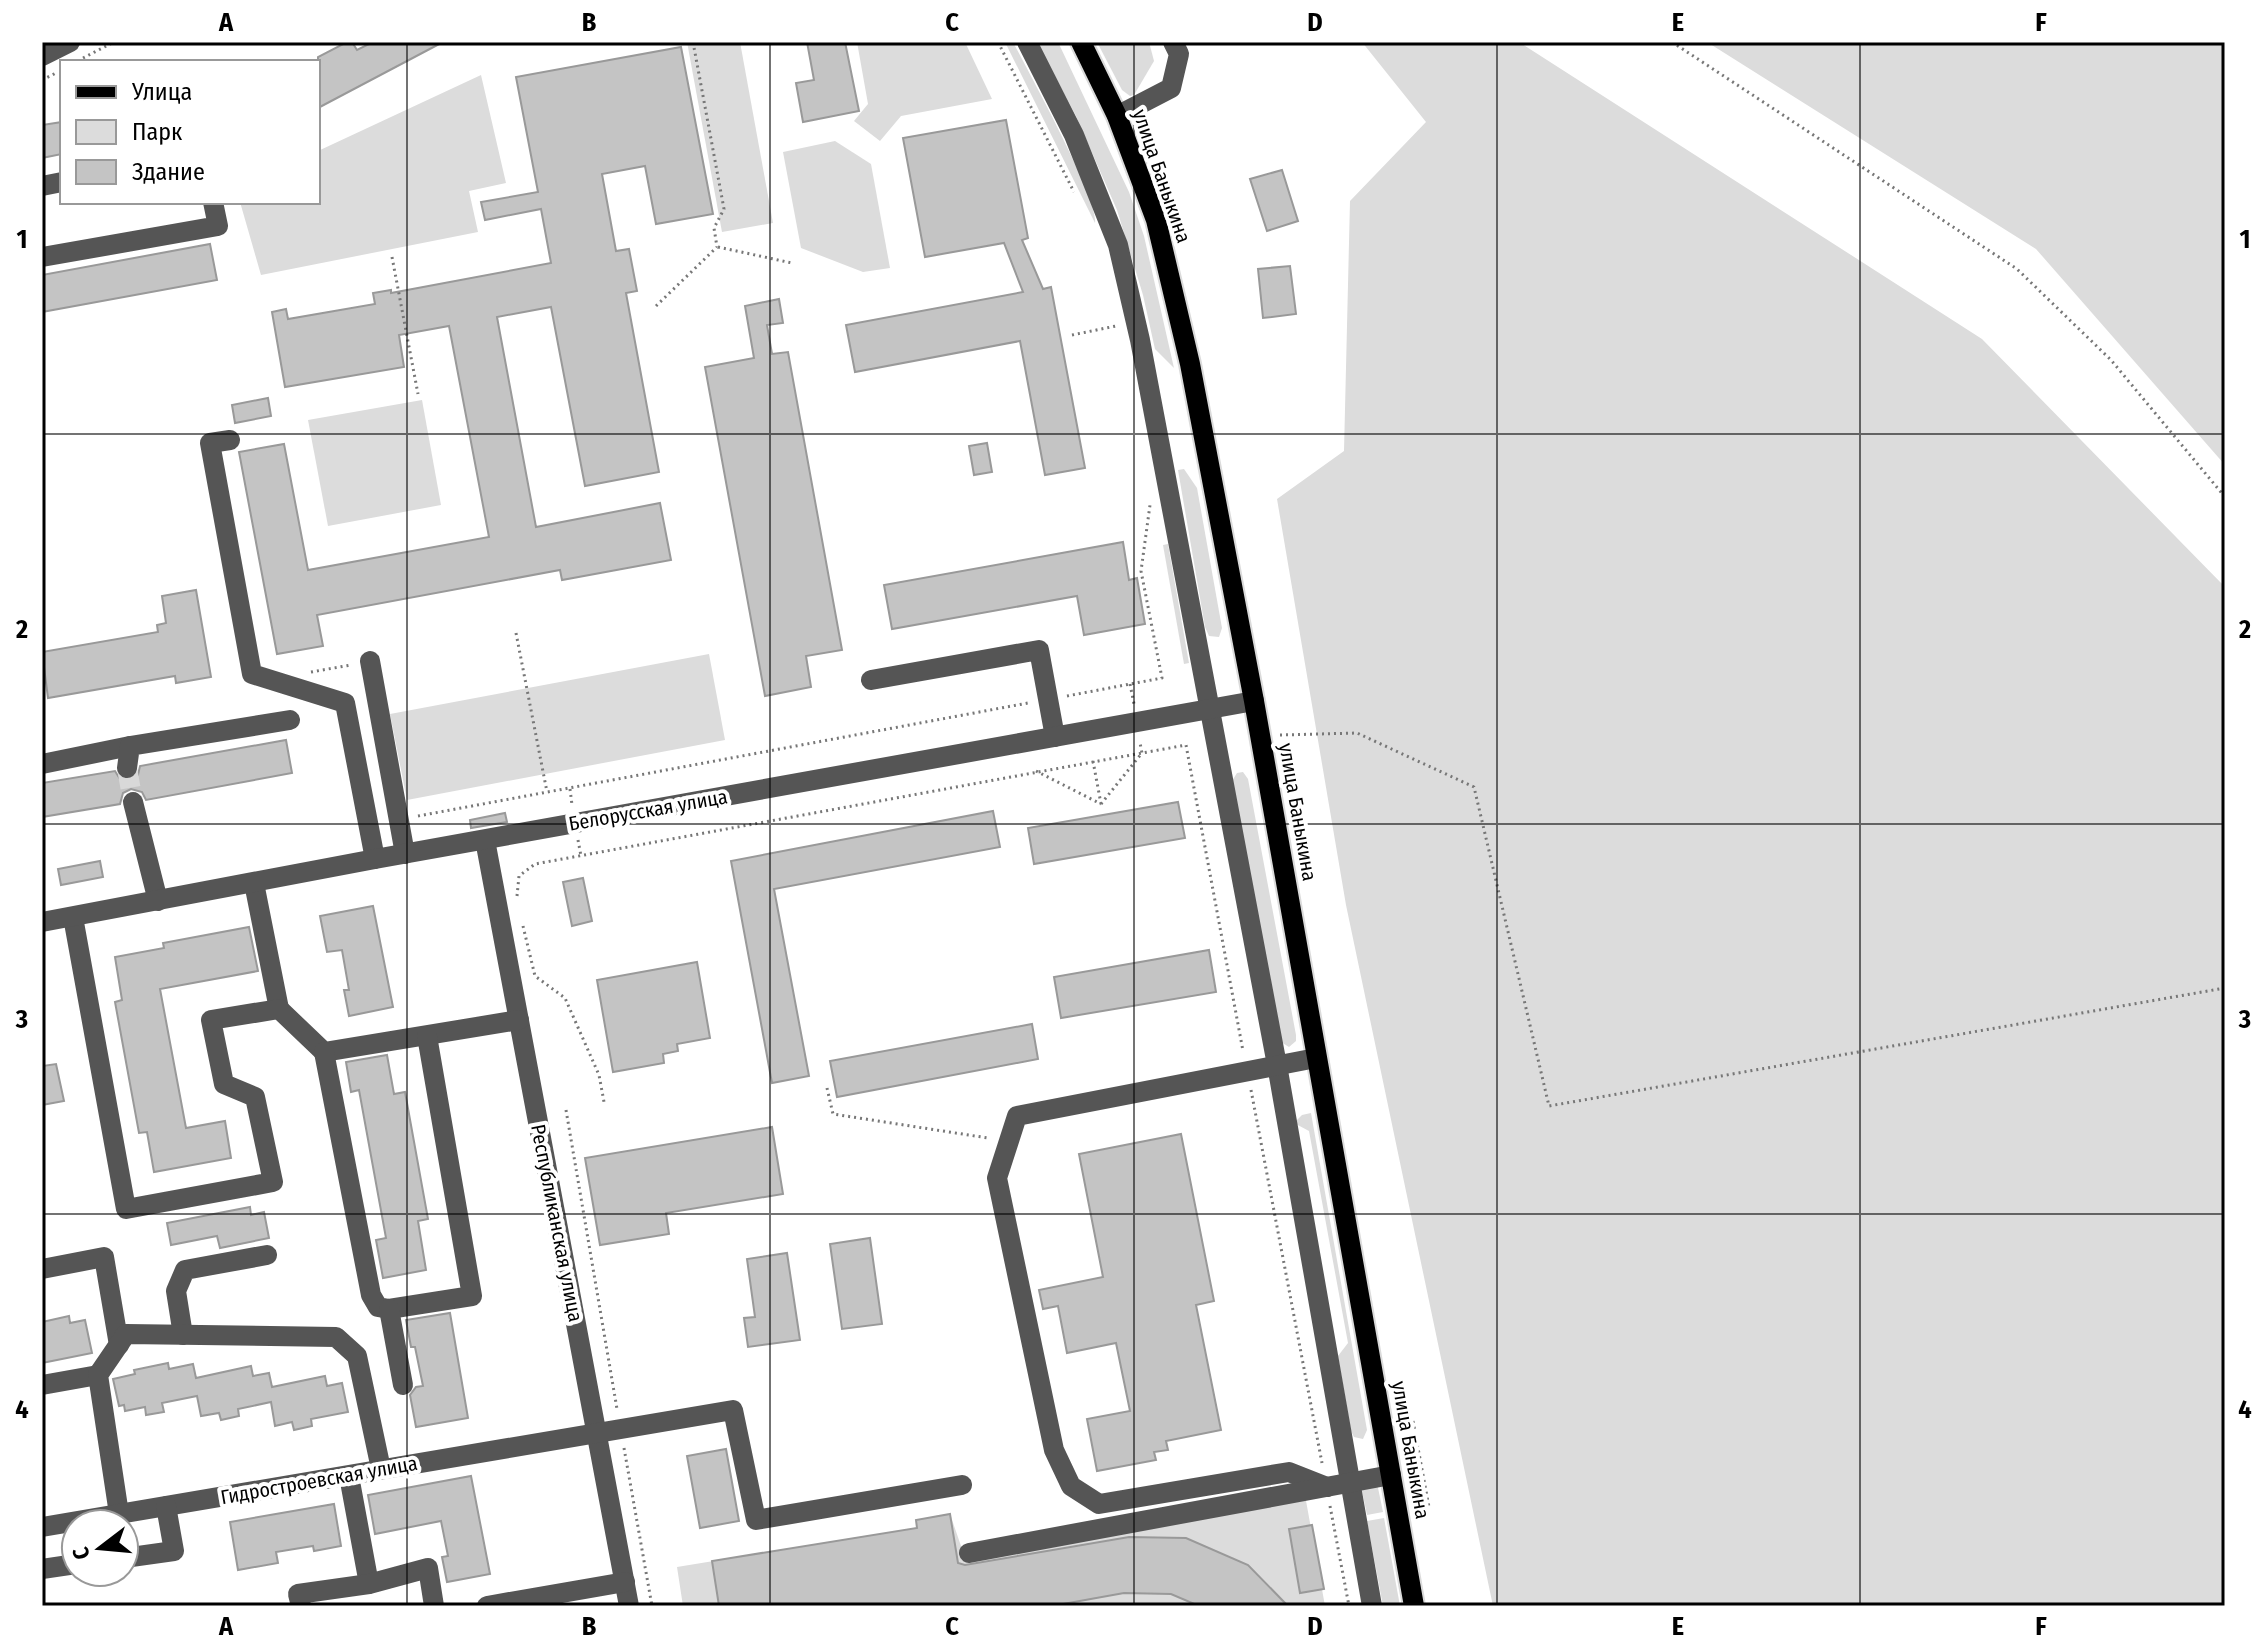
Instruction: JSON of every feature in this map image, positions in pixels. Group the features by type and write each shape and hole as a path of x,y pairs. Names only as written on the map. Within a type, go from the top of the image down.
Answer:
{"main road":[{"name":"улица Баныкина","path":"1081,42 1117,116 1156,220 1190,364 1254,701 1414,1606"}],"street":[{"path":"42,56 70,42"},
{"path":"1027,42 1074,135 1118,245 1169,487 1208,709 1277,1065 1372,1606"},
{"path":"1117,116 1171,88 1179,54 1173,42"},
{"path":"42,257 218,226 213,204"},
{"path":"230,440 210,443 252,674 345,703 375,859"},
{"path":"871,680 1039,650 1055,737"},
{"path":"370,661 405,854"},
{"name":"Белорусская улица","path":"42,922 1254,701"},
{"path":"42,764 290,720"},
{"path":"127,768 130,746"},
{"path":"133,802 158,901"},
{"name":"Республиканская улица","path":"485,840 629,1606"},
{"path":"254,883 279,1009 324,1052 371,1295 378,1307 389,1309 472,1296 427,1036"},
{"path":"73,917 126,1209 273,1182 255,1097 224,1084 211,1020 279,1009"},
{"path":"324,1052 519,1020"},
{"path":"1316,1058 1017,1116 997,1178 1054,1450 1071,1486 1099,1504 1289,1472 1327,1487"},
{"path":"183,1335 176,1291 185,1270 267,1255"},
{"path":"42,1269 104,1257 119,1345"},
{"path":"389,1309 403,1385"},
{"path":"118,1508 98,1375 126,1334 336,1337 357,1356 381,1469"},
{"path":"42,1385 98,1375"},
{"name":"Гидростроевская улица","path":"140,1510 733,1410 756,1520 962,1485"},
{"path":"969,1553 1391,1475"},
{"path":"349,1476 369,1584"},
{"path":"140,1556 174,1551 166,1506"},
{"path":"301,1606 298,1594 369,1584 428,1568 434,1606"},
{"path":"487,1606 625,1582"}],"path":[{"path":"80,60 114,42"},
{"path":"693,42 724,209 714,228 717,247"},
{"path":"998,42 1076,197"},
{"path":"1672,42 2017,269 2111,360 2225,497"},
{"path":"42,80 60,71"},
{"path":"717,247 792,263"},
{"path":"656,306 717,247"},
{"path":"392,257 418,394"},
{"path":"1072,335 1117,326 1118,335"},
{"path":"399,819 1162,678 1141,571 1150,504"},
{"path":"516,633 547,792"},
{"path":"1260,735 1357,733 1474,787 1549,1106 2225,988"},
{"path":"516,900 519,876 535,864 1186,745 1349,1606"},
{"path":"1101,804 1142,753"},
{"path":"1093,761 1101,804"},
{"path":"1036,771 1101,804"},
{"path":"520,915 535,976 565,998 599,1075 604,1102"},
{"path":"827,1088 833,1114 1009,1142"},
{"path":"566,1110 652,1606"}],"green space":[{"path":"687,42 740,42 773,223 722,232"},
{"path":"857,42 965,42 992,99 901,116 880,141 854,121 868,104"},
{"path":"1005,42 1013,42 1061,135 1086,189 1095,223"},
{"path":"1037,42 1058,42 1129,192 1144,236 1174,368 1155,349 1143,295 1117,210 1076,116"},
{"path":"1097,42 1149,42 1154,61 1134,95 1130,96 1122,90"},
{"path":"1362,42 1519,42 1982,339 2225,587 2225,1606 1493,1606 1346,905 1277,499 1344,451 1350,201 1426,122"},
{"path":"1707,42 2225,42 2225,465 2036,249"},
{"path":"481,75 506,183 469,191 478,232 261,275 241,204 320,204 320,150"},
{"path":"835,141 871,164 890,268 863,272 801,248 783,152"},
{"path":"422,400 441,505 328,526 308,420"},
{"path":"1184,469 1197,488 1222,628 1219,637 1209,636 1205,627 1178,470"},
{"path":"1168,544 1189,663 1184,664 1163,545"},
{"path":"709,654 725,740 407,800 390,714"},
{"path":"1243,772 1248,779 1296,1035 1296,1041 1289,1047 1281,1042 1232,781 1237,773"},
{"path":"1311,1113 1367,1430 1363,1439 1354,1437 1351,1431 1338,1356 1348,1343 1309,1131 1294,1123 1302,1115"},
{"path":"1377,1483 1383,1512 1367,1515 1361,1486"},
{"path":"1303,1484 1325,1606 683,1606 677,1567 917,1528 916,1520 950,1514 961,1546"},
{"path":"1384,1518 1400,1606 1383,1606 1367,1521"}],"building":[{"path":"347,42 352,42 357,50 373,42 443,42 320,107 318,57"},
{"path":"807,42 845,42 859,111 803,122 796,83 814,80"},
{"path":"681,47 713,214 656,224 645,166 602,174 616,251 629,249 637,291 626,293 659,472 585,486 551,307 497,317 536,527 660,503 671,560 562,580 560,570 317,615 323,646 277,654 239,452 284,444 308,570 489,537 449,326 399,335 404,367 285,387 272,312 286,309 288,319 375,304 373,293 391,290 391,293 551,263 541,209 485,220 481,202 538,192 516,77"},
{"path":"1006,120 1028,238 1022,240 1043,289 1051,287 1085,468 1045,475 1020,341 855,372 846,325 1023,292 1004,243 925,257 903,138"},
{"path":"60,122 60,154 42,158 42,125"},
{"path":"1282,170 1298,221 1267,231 1250,179"},
{"path":"210,244 217,280 42,312 42,275"},
{"path":"1290,266 1296,314 1263,318 1258,269"},
{"path":"779,299 783,323 767,325 772,354 788,352 842,650 806,656 811,687 765,696 705,367 754,358 745,306"},
{"path":"268,398 271,416 235,423 232,405"},
{"path":"987,443 992,472 974,475 969,446"},
{"path":"1123,542 1129,580 1137,578 1145,624 1084,635 1077,596 892,629 884,585"},
{"path":"196,590 211,677 176,683 175,676 48,698 42,652 158,632 157,625 166,623 162,596"},
{"path":"286,740 292,773 146,800 142,792 131,789 123,793 120,804 42,817 42,783 115,771 120,779 131,780 138,775 140,766"},
{"path":"1178,802 1185,838 1034,864 1028,828"},
{"path":"993,811 1000,847 774,889 809,1076 772,1083 731,861"},
{"path":"505,813 507,822 471,828 470,820"},
{"path":"100,861 103,877 61,885 58,869"},
{"path":"583,878 592,921 572,926 563,882"},
{"path":"373,906 393,1007 349,1016 344,990 349,990 342,950 327,952 320,916"},
{"path":"249,927 258,971 160,989 186,1128 225,1121 231,1158 154,1172 147,1132 139,1133 115,1002 122,1000 115,957 164,948 163,943"},
{"path":"1209,950 1216,992 1061,1018 1054,977"},
{"path":"697,962 710,1038 677,1044 678,1051 663,1054 664,1063 613,1072 597,980"},
{"path":"1032,1024 1038,1059 837,1097 830,1061"},
{"path":"387,1055 394,1094 405,1092 428,1219 418,1221 426,1270 383,1278 376,1240 386,1238 359,1090 351,1092 346,1062"},
{"path":"56,1064 64,1101 42,1105 42,1066"},
{"path":"772,1127 783,1194 666,1213 669,1234 600,1245 585,1158"},
{"path":"1181,1134 1214,1301 1196,1305 1221,1430 1166,1441 1168,1450 1154,1452 1156,1460 1097,1471 1087,1419 1130,1411 1116,1343 1067,1353 1058,1306 1043,1309 1039,1290 1103,1277 1079,1154"},
{"path":"250,1207 251,1215 264,1212 269,1238 220,1248 217,1236 171,1245 167,1223"},
{"path":"870,1238 882,1324 842,1329 830,1244"},
{"path":"787,1253 800,1340 748,1347 744,1318 755,1317 747,1259"},
{"path":"450,1313 468,1418 416,1427 410,1395 416,1387 423,1386 406,1320"},
{"path":"69,1316 70,1323 85,1320 92,1353 42,1363 42,1322"},
{"path":"168,1363 169,1369 193,1364 196,1378 251,1366 253,1376 269,1373 272,1387 325,1376 327,1386 342,1383 348,1412 311,1419 312,1426 294,1430 292,1422 275,1426 271,1402 238,1409 239,1416 221,1420 219,1413 201,1416 197,1396 162,1403 164,1412 146,1415 145,1407 125,1411 124,1405 119,1406 113,1379 135,1374 134,1370"},
{"path":"726,1449 739,1521 700,1528 687,1456"},
{"path":"471,1476 490,1574 447,1582 442,1557 448,1556 441,1521 375,1534 368,1495"},
{"path":"334,1504 341,1546 314,1551 313,1546 276,1552 278,1563 238,1570 230,1522"},
{"path":"950,1514 958,1563 965,1565 1129,1537 1186,1538 1248,1565 1288,1606 1199,1606 1171,1594 1124,1593 1052,1606 719,1606 712,1561 917,1528 916,1520"},
{"path":"1312,1525 1324,1589 1300,1593 1289,1529"}],"tunnel":[{"path":"127,768 133,802"}]}
